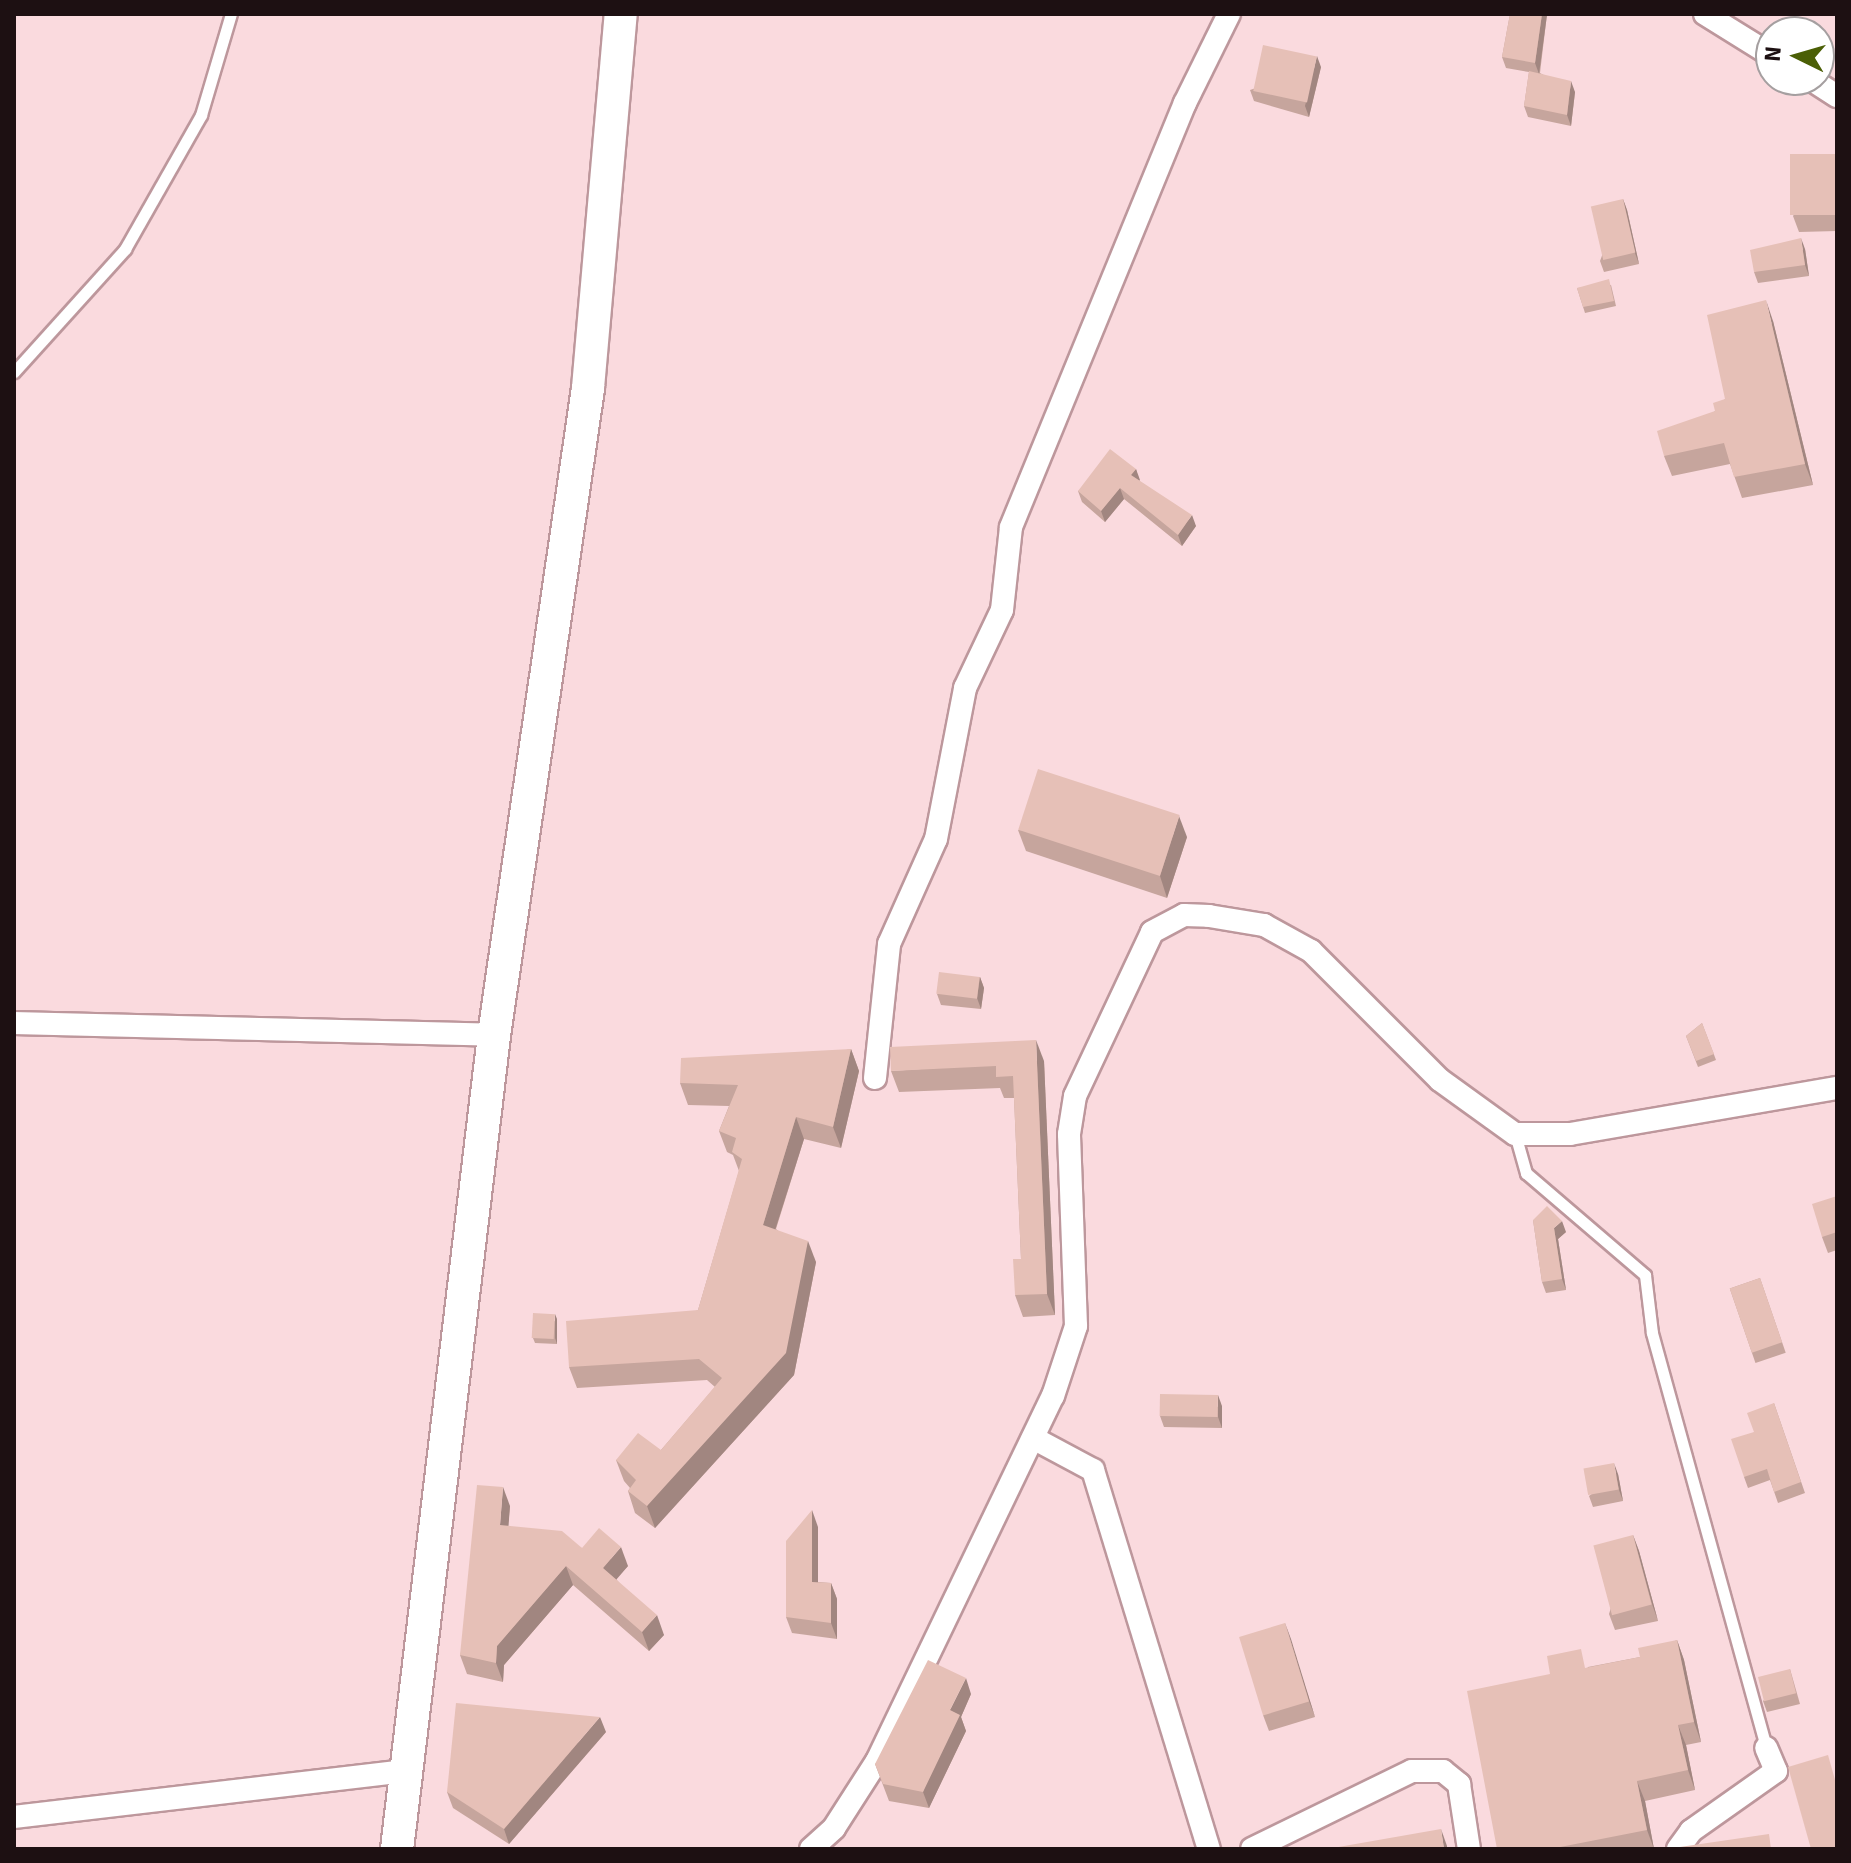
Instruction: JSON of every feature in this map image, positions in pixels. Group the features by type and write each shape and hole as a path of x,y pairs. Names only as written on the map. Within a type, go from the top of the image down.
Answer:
{"main road":[{"path":"397,1849 494,1035 588,388 621,14"}],"street":[{"path":"875,1078 889,944 936,839 965,688 1002,610 1011,527 1185,103 1229,14"},
{"path":"1705,14 1755,45"},
{"path":"811,1849 834,1828 877,1761 1033,1438 1076,1326 1069,1134 1075,1096 1152,932 1184,915 1209,916 1264,925 1299,944 1440,1080 1515,1134 1570,1134 1837,1088"},
{"path":"14,1023 494,1035"},
{"path":"1033,1438 1093,1470 1209,1849"},
{"path":"1678,1849 1691,1831 1776,1771 1766,1748"},
{"path":"14,1817 407,1771"},
{"path":"1252,1849 1412,1771 1443,1771 1459,1784 1469,1849"}],"lane":[{"path":"14,372 125,249 201,115 231,14"},
{"path":"1515,1134 1526,1173 1645,1275 1652,1333 1766,1748"}],"building":[{"path":"1510,14 1542,14 1535,63 1502,57"},
{"path":"1263,45 1317,56 1307,102 1253,91"},
{"path":"1529,71 1571,81 1567,115 1524,106"},
{"path":"1790,154 1837,154 1837,215 1790,215"},
{"path":"1623,199 1635,253 1603,260 1591,206"},
{"path":"1801,238 1805,265 1754,272 1750,250"},
{"path":"1609,279 1614,301 1583,307 1577,288"},
{"path":"1766,300 1805,464 1734,477 1724,443 1664,456 1657,431 1715,411 1713,403 1725,399 1707,315"},
{"path":"1110,449 1136,469 1131,475 1192,515 1178,535 1120,488 1101,511 1078,491"},
{"path":"1038,769 1180,815 1160,876 1018,830"},
{"path":"939,972 980,977 977,999 936,994"},
{"path":"1702,1023 1714,1054 1696,1061 1686,1036"},
{"path":"1036,1040 1047,1294 1015,1295 1013,1259 1021,1259 1013,1076 996,1077 996,1066 891,1071 890,1047"},
{"path":"851,1049 833,1127 796,1117 763,1225 808,1241 786,1353 647,1506 628,1491 636,1480 616,1460 638,1433 661,1450 722,1378 699,1359 569,1367 566,1321 698,1310 742,1159 732,1152 736,1138 719,1131 738,1085 680,1083 681,1058"},
{"path":"1837,1196 1837,1232 1822,1237 1812,1204"},
{"path":"1547,1206 1562,1221 1554,1228 1562,1279 1542,1282 1533,1220"},
{"path":"1760,1278 1782,1342 1752,1353 1730,1288"},
{"path":"533,1313 555,1314 554,1339 532,1338"},
{"path":"1160,1394 1218,1395 1218,1417 1160,1416"},
{"path":"1774,1403 1801,1482 1774,1492 1767,1469 1744,1477 1731,1439 1754,1432 1747,1413"},
{"path":"1614,1463 1619,1490 1588,1495 1583,1468"},
{"path":"477,1485 503,1487 500,1525 562,1531 582,1548 599,1528 621,1547 603,1568 657,1615 642,1632 566,1566 497,1646 496,1663 460,1655"},
{"path":"812,1510 812,1582 831,1583 831,1623 786,1617 786,1541"},
{"path":"1633,1535 1652,1605 1612,1615 1593,1546"},
{"path":"1285,1623 1309,1701 1263,1715 1239,1637"},
{"path":"1677,1640 1694,1722 1678,1725 1688,1770 1637,1781 1647,1830 1550,1849 1497,1849 1467,1691 1550,1674 1547,1656 1581,1649 1585,1668 1640,1657 1638,1648"},
{"path":"928,1660 966,1678 950,1710 960,1715 923,1792 883,1784 875,1764"},
{"path":"1790,1669 1796,1693 1764,1701 1758,1677"},
{"path":"456,1703 600,1717 504,1829 447,1792"},
{"path":"1828,1755 1837,1787 1837,1849 1811,1849 1788,1767"},
{"path":"1441,1829 1444,1849 1327,1849"},
{"path":"1769,1834 1771,1849 1673,1849 1673,1848"}]}
